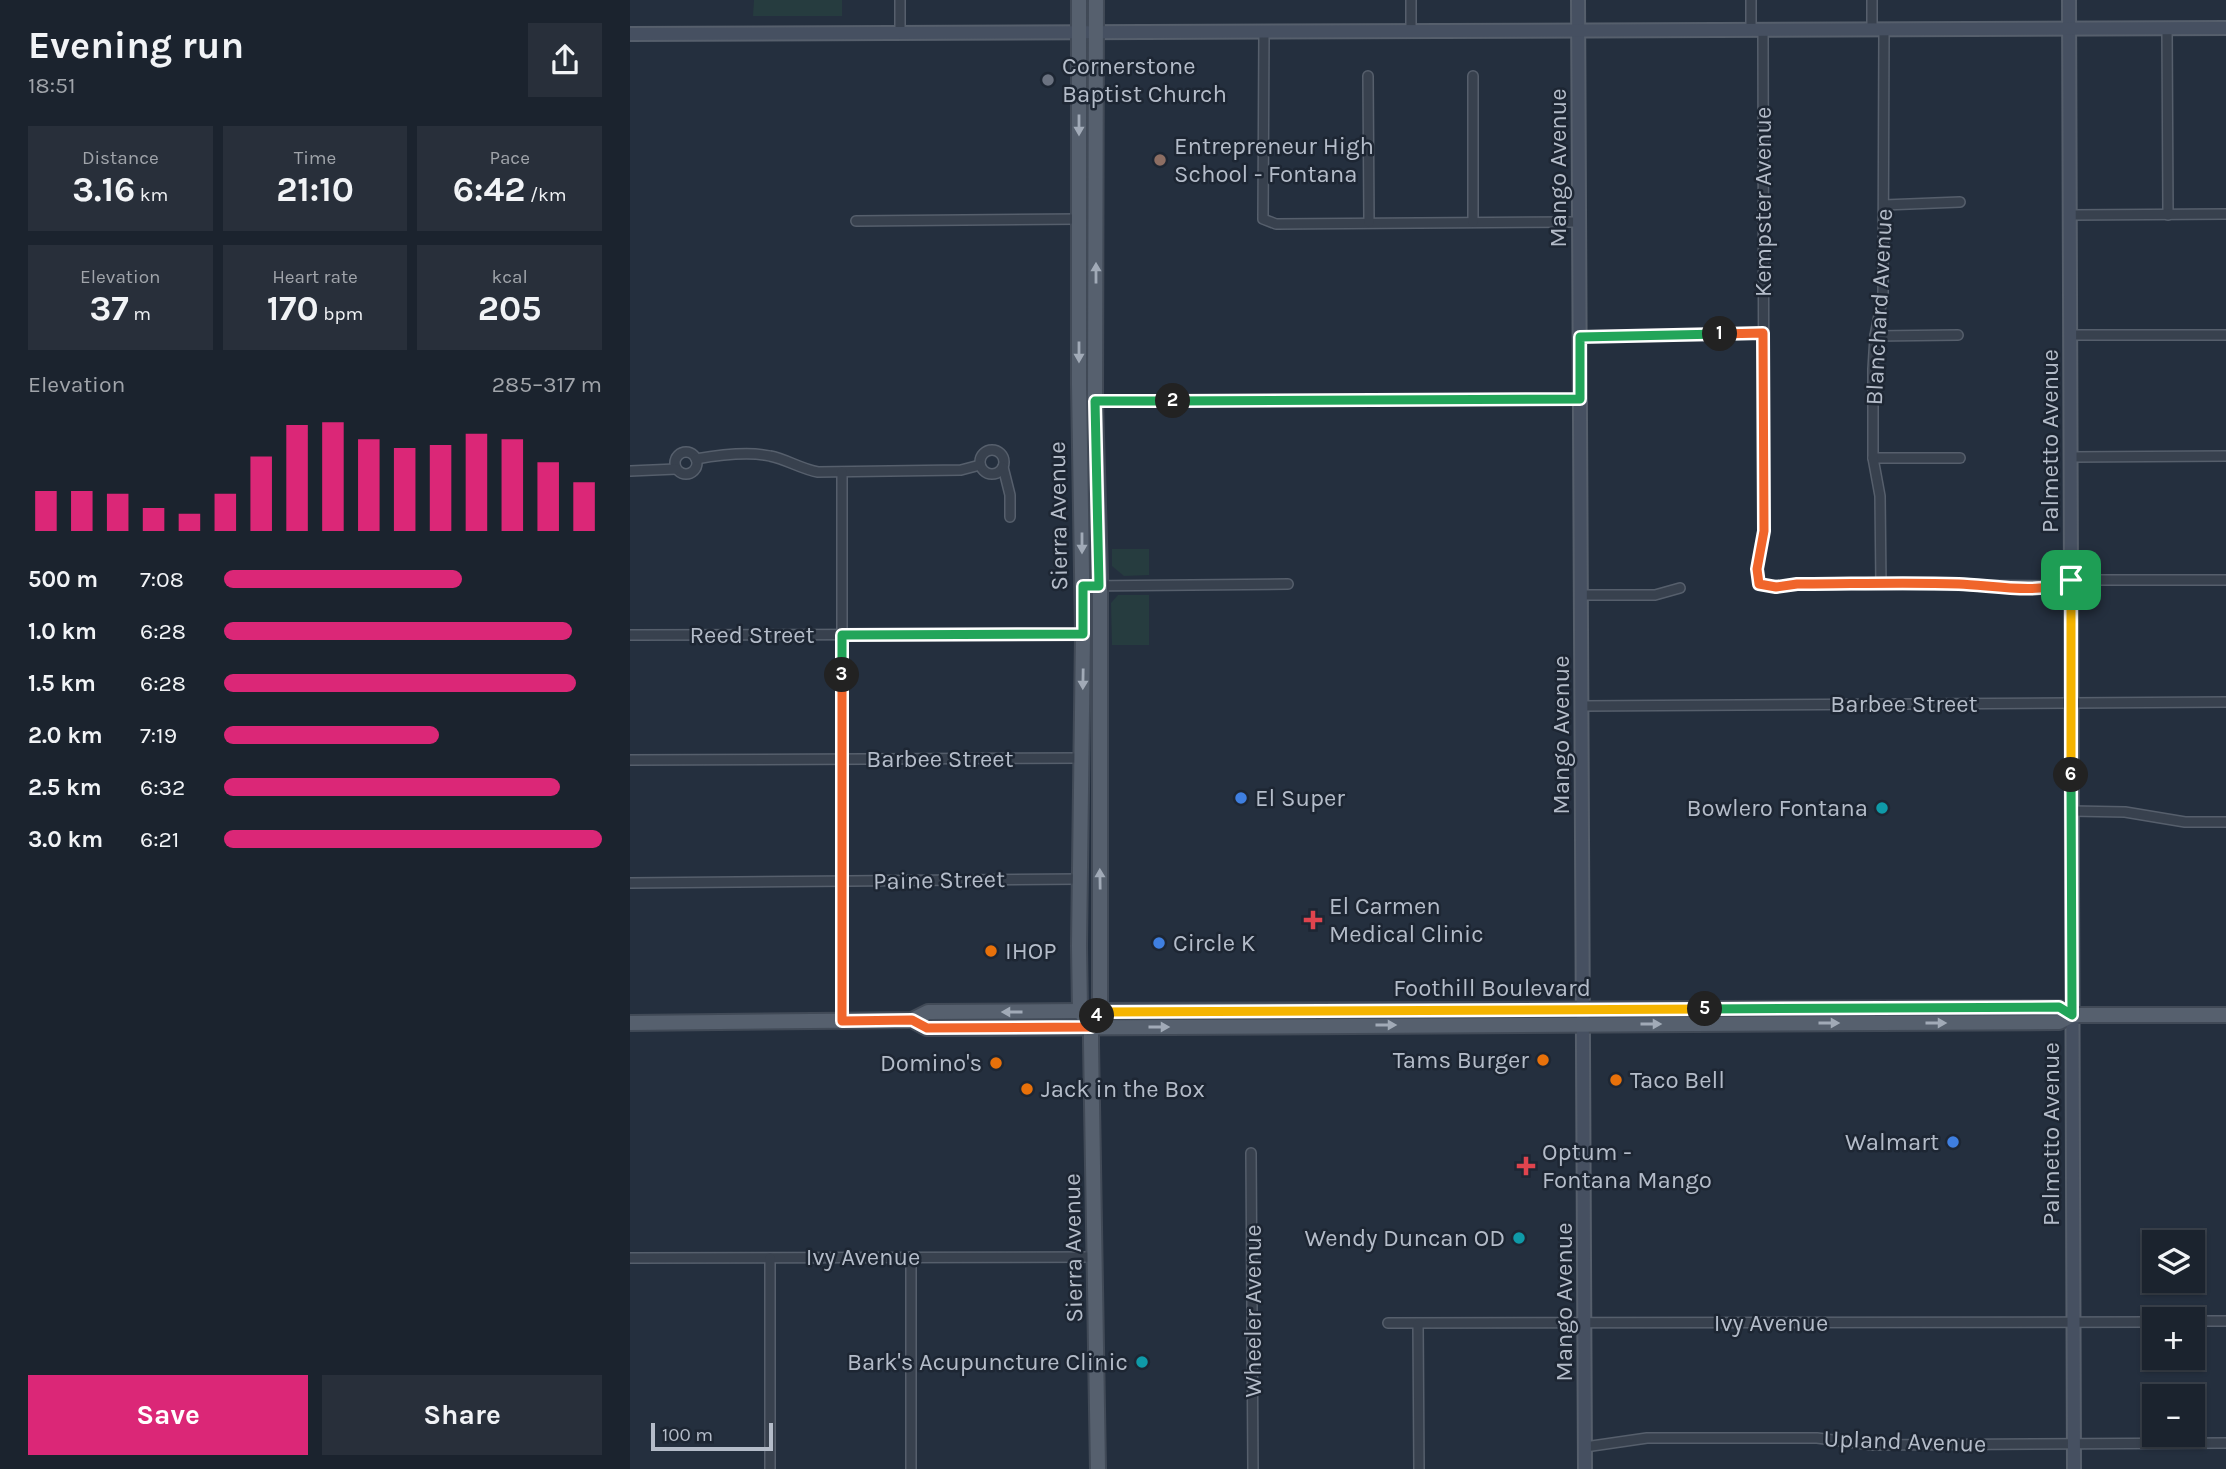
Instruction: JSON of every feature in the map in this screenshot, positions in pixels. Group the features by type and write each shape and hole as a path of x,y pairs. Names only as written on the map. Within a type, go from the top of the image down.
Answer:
{"main road":[{"name":"Sierra Avenue","path":"1079,0 1079,397 1083,586 1080,1011"},
{"name":"Sierra Avenue","path":"1096,0 1095,401 1099,586 1100,1012"},
{"name":"Foothill Boulevard","path":"630,1023 912,1020 928,1012 1080,1011 1583,1017 1802,1016 2059,1022 2072,1015 2226,1015"},
{"path":"1080,1011 1091,1027 1100,1012"},
{"name":"Foothill Boulevard","path":"912,1020 927,1028 1583,1017 1754,1023 1802,1016"},
{"name":"Sierra Avenue","path":"1091,1027 1098,1469"}],"street":[{"path":"900,0 900,34"},
{"path":"1410,0 1411,31"},
{"name":"Mango Avenue","path":"1578,0 1585,1469"},
{"name":"Kempster Avenue","path":"1751,0 1757,30 1763,333 1764,531 1757,569 1759,584 1776,587 1797,584 1881,584"},
{"name":"Blanchard Avenue","path":"1872,0 1878,30 1884,205 1883,295 1875,336 1873,458 1880,496 1881,584"},
{"name":"Palmetto Avenue","path":"2068,0 2074,1469"},
{"path":"630,34 2226,28"},
{"path":"2167,29 2168,215"},
{"path":"1264,32 1264,219 1276,223 1579,222"},
{"path":"1368,76 1369,222"},
{"path":"1473,76 1474,222"},
{"path":"1884,205 1960,202"},
{"path":"2070,215 2226,214"},
{"path":"856,221 1080,219"},
{"path":"1580,337 1763,333"},
{"path":"1875,336 1958,335"},
{"path":"2070,335 2226,335"},
{"path":"1095,401 1580,399"},
{"path":"1003,467 991,474 984,471 980,465 983,454 993,450 1002,456 1010,495 1010,517"},
{"path":"689,453 696,459 692,473 681,474 676,469 675,459 679,454 689,453"},
{"path":"696,459 710,456 767,455 818,472 961,470 980,465"},
{"path":"2071,457 2226,456"},
{"path":"1873,458 1960,458"},
{"path":"630,471 676,469"},
{"path":"842,472 842,1021"},
{"path":"1881,584 1962,584 1992,587 2059,586 2071,580 2226,580"},
{"path":"1083,586 1288,584"},
{"path":"1581,594 1655,595 1680,588"},
{"name":"Reed Street","path":"630,635 1083,634"},
{"name":"Barbee Street","path":"1582,706 2226,702"},
{"name":"Barbee Street","path":"630,760 1082,758"},
{"path":"2071,811 2125,812 2185,822 2226,822"},
{"name":"Paine Street","path":"630,883 1079,879"},
{"name":"Wheeler Avenue","path":"1251,1153 1253,1469"},
{"path":"911,1257 911,1469"},
{"name":"Ivy Avenue","path":"630,1258 1096,1257"},
{"path":"770,1258 770,1469"},
{"path":"2205,1321 2226,1321"},
{"name":"Ivy Avenue","path":"1388,1323 2142,1322"},
{"path":"1418,1324 1419,1469"},
{"name":"Upland Avenue","path":"1585,1447 1647,1438 1817,1438 1873,1445 2226,1443"}],"green space":[{"path":"754,0 842,0 842,16 753,16"},
{"path":"1112,549 1149,549 1149,575 1124,576 1112,566"},
{"path":"1118,595 1149,595 1149,645 1112,645 1111,603"}],"place":[{"name":"Cornerstone Baptist Church","path":"1048,80"},
{"name":"Entrepreneur High School - Fontana","path":"1160,160"},
{"name":"El Super","path":"1241,798"},
{"name":"Bowlero Fontana","path":"1882,808"},
{"name":"El Carmen Medical Clinic","path":"1313,920"},
{"name":"Circle K","path":"1159,943"},
{"name":"IHOP","path":"991,951"},
{"name":"Tams Burger","path":"1543,1060"},
{"name":"Domino's","path":"996,1063"},
{"name":"Taco Bell","path":"1616,1080"},
{"name":"Jack in the Box","path":"1027,1089"},
{"name":"Walmart","path":"1953,1142"},
{"name":"Optum - Fontana Mango","path":"1526,1166"},
{"name":"Wendy Duncan OD","path":"1519,1238"},
{"name":"Bark's Acupuncture Clinic","path":"1142,1362"}],"route":[{"path":"1763,333 1764,531 1757,569 1759,584 1776,587 1797,584 1962,584 1992,587 2059,586 2071,580 2072,1015 2059,1007 1100,1012 1091,1027 927,1028 912,1020 842,1021 842,635 1083,634 1083,586 1099,586 1095,401 1580,399 1580,337 1763,333"}]}
